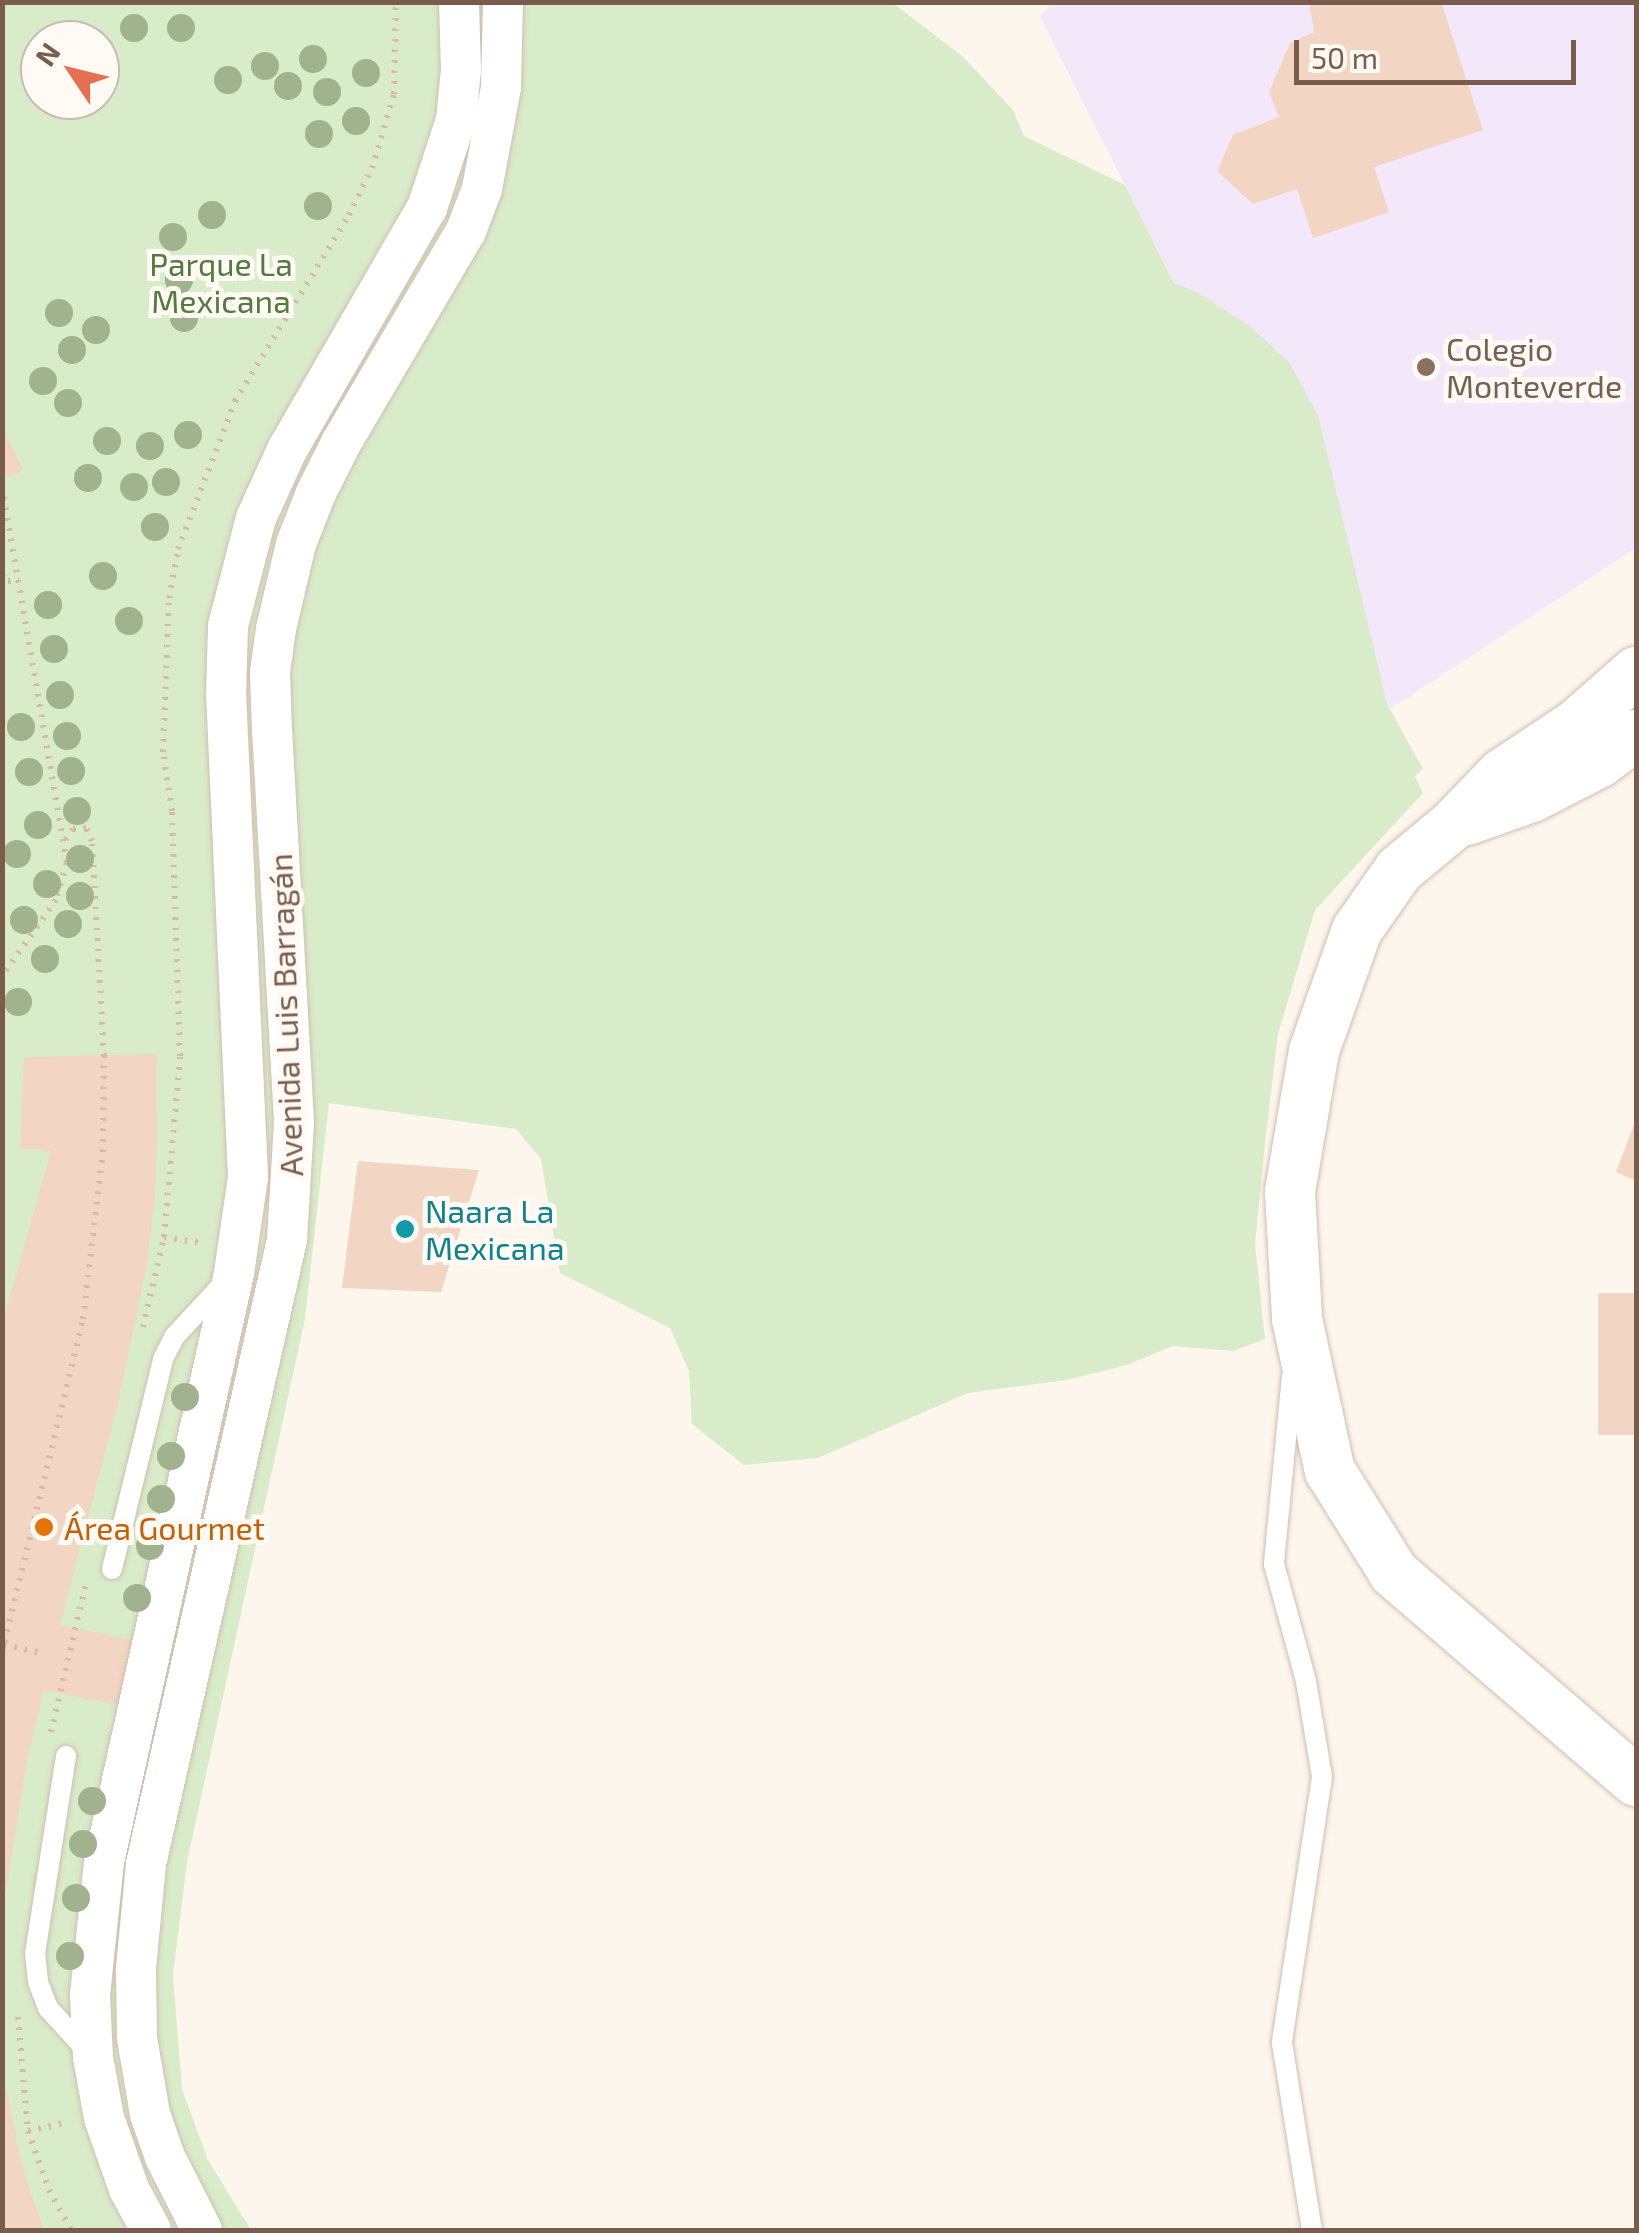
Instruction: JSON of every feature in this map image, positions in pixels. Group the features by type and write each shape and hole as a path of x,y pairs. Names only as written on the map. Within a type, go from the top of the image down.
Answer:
{"street":[{"name":"Avenida Luis Barragán","path":"150,2230 88,2089 94,1933 104,1862 234,1273 248,1177 225,656 236,584 256,518 286,450 427,208 456,120 461,70 459,2"},
{"name":"Avenida Luis Barragán","path":"202,2230 165,2157 144,2084 136,2038 136,1968 146,1864 287,1240 294,1122 270,672 282,594 296,544 332,460 452,257 477,203 501,87 503,2"},
{"path":"236,584 282,594"},
{"path":"1636,672 1577,724 1502,774 1453,825 1399,870 1356,930 1314,1051 1290,1192 1297,1320 1330,1471 1394,1573 1636,1781"},
{"path":"1453,825 1532,796 1600,762 1636,736"},
{"path":"88,2089 144,2084"}],"lane":[{"path":"112,1570 163,1359 195,1311 234,1273"},
{"path":"1297,1320 1274,1564 1306,1680 1322,1778 1282,2043 1312,2230"},
{"path":"57,1752 36,1968 48,2008 88,2089"}],"path":[{"path":"2,487 64,842 65,880 2,976"},
{"path":"2,576 8,582 19,580"},
{"path":"42,1653 3,1648 83,1319 103,1152 104,1056 92,841 86,828 73,829 64,842"},
{"path":"143,1329 164,1237"},
{"path":"57,1752 89,1570"},
{"path":"18,2008 28,2131 49,2190 72,2230"},
{"path":"28,2131 88,2089"}],"shaded area":[{"name":"Colegio Monteverde","path":"1053,2 1636,3 1636,548 1390,709 1040,17"}],"green space":[{"name":"Parque La Mexicana","path":"3,3 893,3 962,56 1013,110 1024,136 1125,185 1174,283 1199,293 1251,327 1289,362 1318,415 1387,704 1423,769 1415,776 1423,793 1315,910 1278,1034 1266,1134 1255,1244 1265,1339 1233,1351 1173,1346 1127,1365 1066,1380 968,1393 818,1458 744,1465 692,1424 689,1371 670,1328 560,1273 541,1159 516,1129 329,1103 305,1319 187,1862 173,1975 182,2089 208,2160 251,2230 3,2230"}],"building":[{"path":"1309,2 1441,2 1483,130 1374,167 1389,212 1313,238 1297,189 1253,204 1217,171 1233,135 1279,117 1269,92 1290,43 1314,32"},
{"path":"2,426 23,470 8,477 2,466"},
{"name":"Área Gourmet","path":"157,1054 156,1186 147,1264 117,1407 60,1625 132,1640 118,1705 44,1690 28,1755 2,1915 2,1325 51,1151 20,1148 24,1057"},
{"path":"1636,1119 1636,1181 1616,1172"},
{"name":"Naara La Mexicana","path":"358,1161 479,1170 441,1292 342,1288"},
{"path":"1598,1293 1636,1293 1636,1435 1598,1435"},
{"path":"2,2068 23,2170 44,2230 2,2230"}],"place":[{"name":"Colegio Monteverde","path":"1426,367"},
{"name":"Naara La Mexicana","path":"405,1229"},
{"name":"Área Gourmet","path":"44,1527"}]}
